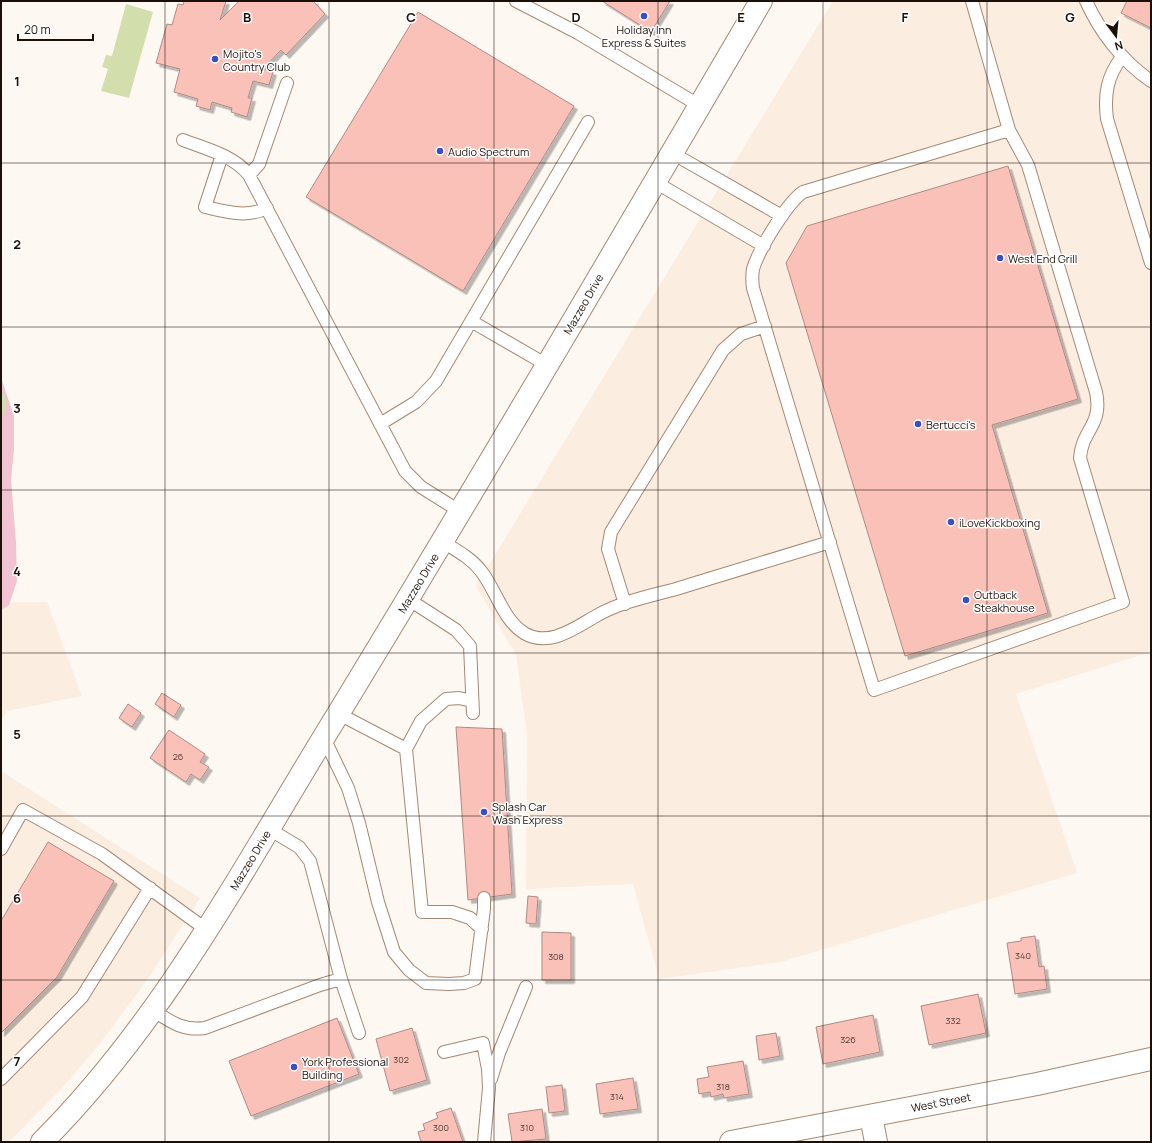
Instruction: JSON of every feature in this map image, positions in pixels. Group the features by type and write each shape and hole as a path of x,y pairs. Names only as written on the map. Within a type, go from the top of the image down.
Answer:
{"main road":[{"name":"Mazzeo Drive","path":"42,1142 98,1082 154,1011 207,930 461,512 761,1"},
{"name":"West Street","path":"731,1142 871,1116 1151,1059"},
{"path":"871,1116 876,1142"}],"lane":[{"path":"516,1 578,33 700,106"},
{"path":"972,1 1009,130 1028,165 1096,392 1098,408 1097,416 1083,443 1080,458 1123,602 874,690 765,326 752,278 755,265 764,246 793,200 807,190 1009,130"},
{"path":"1086,1 1104,32 1122,57 1151,81"},
{"path":"1122,57 1111,74 1108,83 1106,114 1151,263"},
{"path":"249,175 259,164 262,158 288,83"},
{"path":"380,424 416,402 432,387 588,122"},
{"path":"183,140 222,155 237,163 249,175 409,476 421,486 461,512"},
{"path":"672,153 782,216"},
{"path":"222,155 205,207 240,215 250,214 267,208"},
{"path":"655,182 764,246"},
{"path":"471,321 547,365"},
{"path":"625,604 608,549 611,532 723,350 741,334 765,326"},
{"path":"443,542 473,562 488,581 513,623 525,633 541,638 560,636 576,629 604,611 625,604 830,542"},
{"path":"408,599 456,630 470,646 473,707 459,698 446,699 421,721 406,749 422,912 452,912 470,918 482,929"},
{"path":"339,714 406,749"},
{"path":"324,738 348,788 359,823 378,902 394,952 409,970 426,983 464,982 475,979 482,929 484,898"},
{"path":"1,849 23,810 97,851 207,930"},
{"path":"269,829 299,847 310,861 341,979 359,1033"},
{"path":"1,1079 82,997 150,888"},
{"path":"154,1011 180,1027 188,1029 205,1028 320,985 341,979"},
{"path":"489,1088 499,1053 526,987"},
{"path":"444,1052 483,1044 488,1069 489,1088 484,1142"}],"shaded area":[{"path":"833,1 1151,1 1151,652 1016,694 1077,873 781,962 659,979 633,884 526,889 527,734 516,655 476,586"},
{"path":"126,4 153,12 129,98 101,91 108,69 102,67 106,55 112,56"},
{"path":"1,378 14,416 14,449 11,479 16,542 17,581 9,605 1,610"},
{"path":"1,602 47,602 82,696 7,711 1,722"},
{"path":"1,771 200,898 150,976 99,1045 62,1088 9,1142 1,1142"}],"building":[{"name":"Mojito's Country Club","path":"184,1 226,1 220,20 239,1 315,1 314,2 325,14 286,55 281,50 263,69 273,72 269,85 253,81 248,98 252,98 247,117 231,112 232,108 212,102 210,110 196,106 198,99 174,92 180,69 156,63 167,24 172,25 178,4 183,5"},
{"name":"Holiday Inn Express & Suites","path":"602,1 670,1 651,32"},
{"path":"1127,1 1151,1 1151,28 1121,13"},
{"name":"Audio Spectrum","path":"418,12 574,106 463,291 306,197"},
{"path":"1008,166 1078,399 992,425 1048,613 905,656 786,263 807,226"},
{"path":"162,693 181,705 174,717 155,704"},
{"path":"128,704 141,713 132,727 119,718"},
{"name":"Splash Car Wash Express","path":"456,727 502,729 512,894 468,900"},
{"path":"169,730 205,754 200,762 209,767 200,780 191,774 186,782 150,758"},
{"path":"48,842 114,881 57,977 1,1033 1,921"},
{"path":"528,896 538,897 536,924 526,923"},
{"path":"542,932 571,933 571,980 542,980"},
{"path":"1035,936 1039,967 1044,966 1047,989 1015,994 1007,943 1021,941 1021,938"},
{"path":"978,994 986,1033 929,1045 921,1006"},
{"path":"873,1015 880,1052 823,1064 816,1027"},
{"name":"York Professional Building","path":"337,1018 359,1074 251,1116 229,1061"},
{"path":"412,1028 427,1080 390,1091 376,1039"},
{"path":"776,1033 780,1056 759,1060 756,1036"},
{"path":"743,1061 749,1094 724,1098 723,1094 711,1097 710,1092 699,1094 697,1079 709,1077 707,1067"},
{"path":"633,1078 638,1109 600,1114 596,1084"},
{"path":"562,1085 565,1111 549,1113 546,1087"},
{"path":"451,1108 463,1142 421,1142 418,1132 425,1130 423,1124 438,1118 436,1113"},
{"path":"542,1109 546,1139 512,1142 508,1114"}],"waterway":[{"path":"1,396 3,401 1,411"}],"place":[{"name":"Holiday Inn Express & Suites","path":"644,16"},
{"name":"Mojito's Country Club","path":"215,59"},
{"name":"Audio Spectrum","path":"440,151"},
{"name":"West End Grill","path":"1000,258"},
{"name":"Bertucci's","path":"918,424"},
{"name":"iLoveKickboxing","path":"951,522"},
{"name":"Outback Steakhouse","path":"966,600"},
{"name":"Splash Car Wash Express","path":"484,812"},
{"name":"York Professional Building","path":"294,1067"}]}
